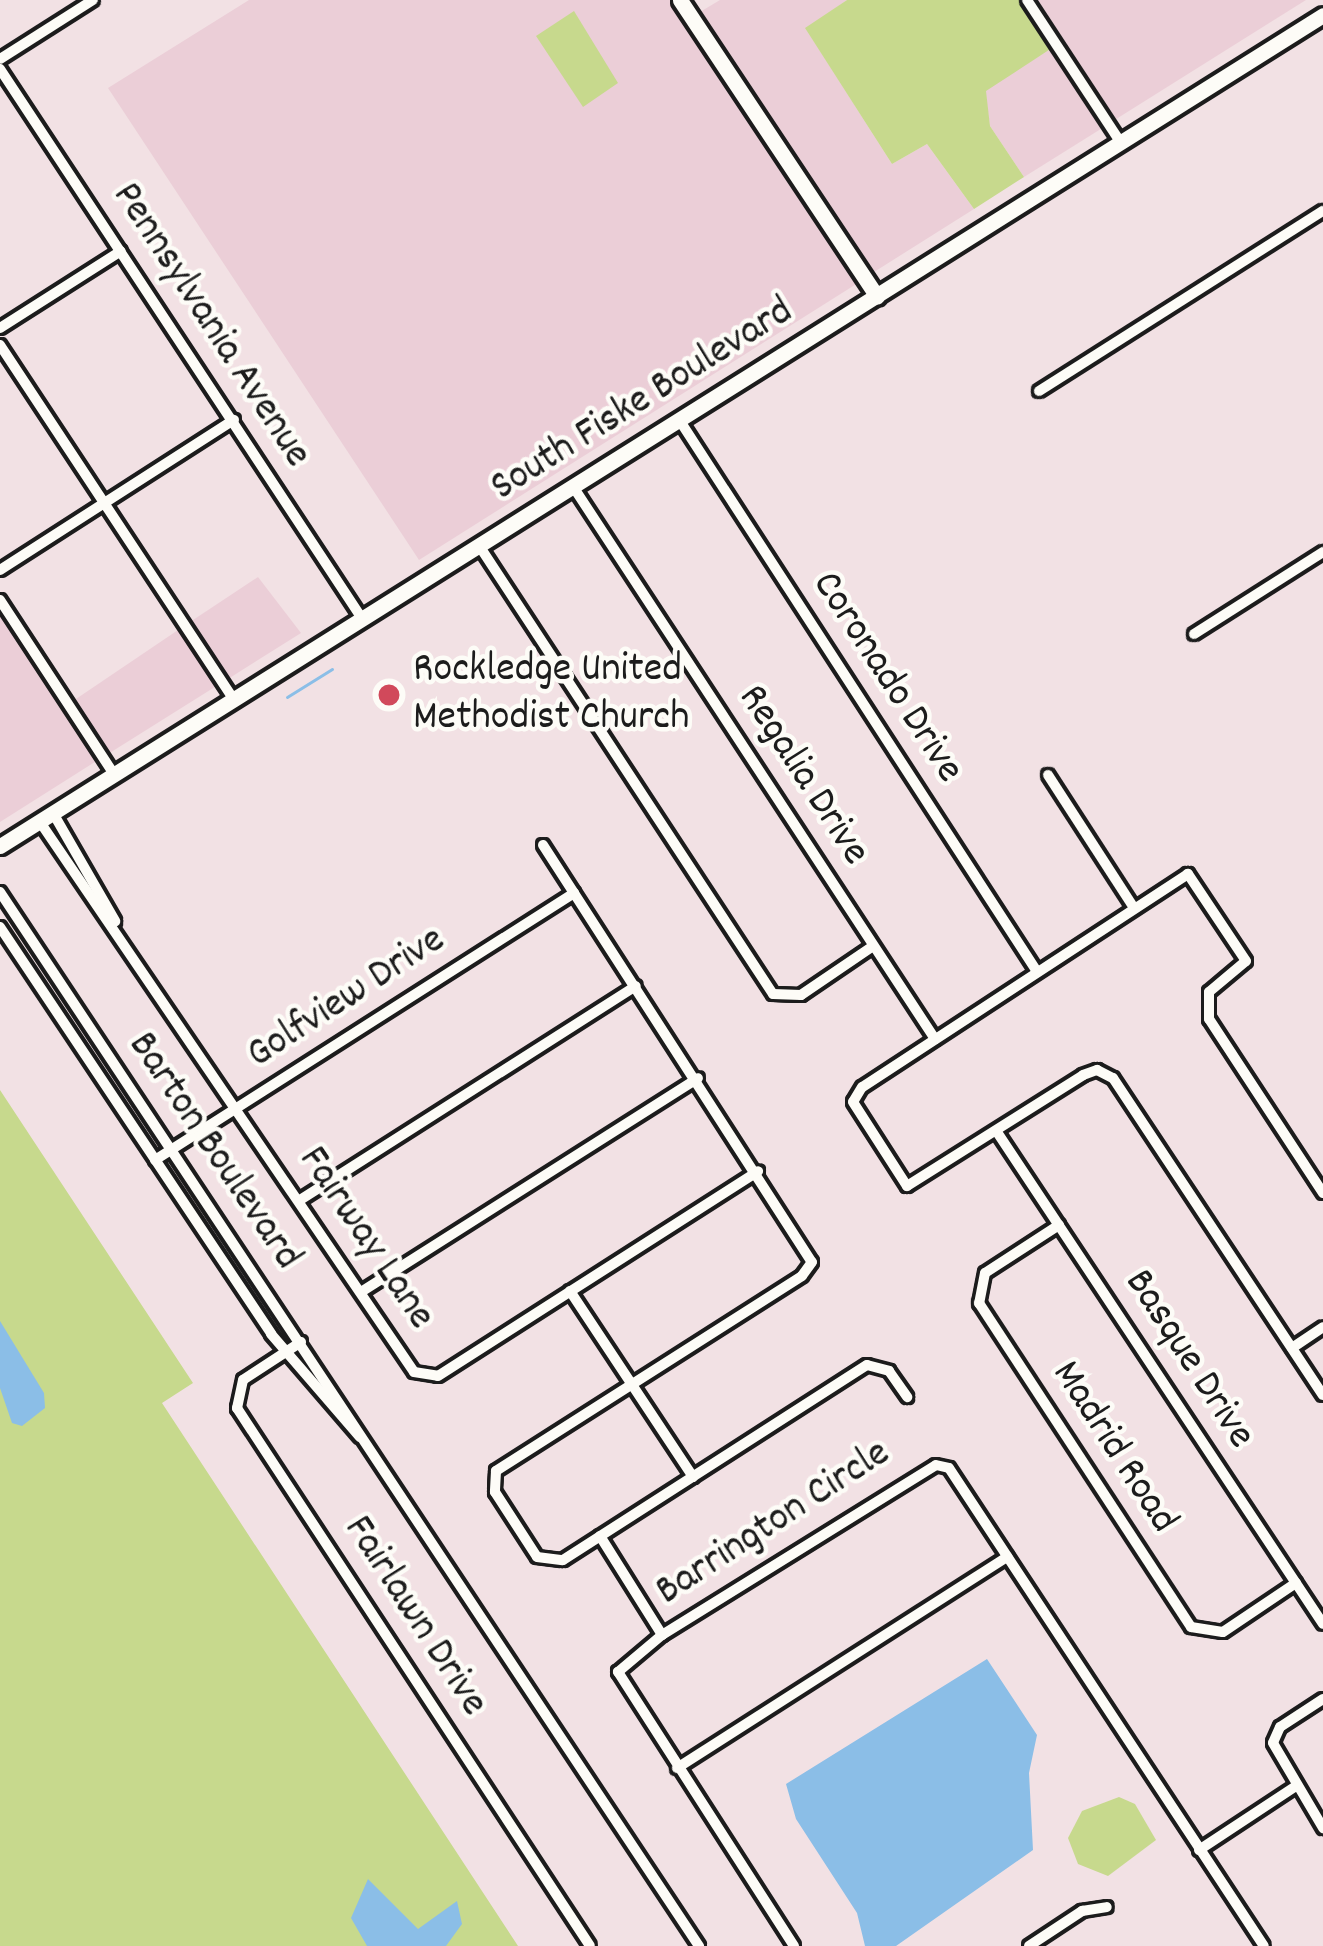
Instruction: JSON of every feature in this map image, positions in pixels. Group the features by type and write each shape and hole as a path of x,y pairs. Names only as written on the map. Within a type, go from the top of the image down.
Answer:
{"main road":[{"path":"680,0 878,296"},
{"name":"South Fiske Boulevard","path":"0,846 1322,18"}],"street":[{"path":"0,59 93,0"},
{"path":"1027,0 1121,143"},
{"name":"Pennsylvania Avenue","path":"0,69 363,620"},
{"path":"1039,392 1323,211"},
{"path":"0,328 122,250"},
{"path":"0,345 235,701"},
{"path":"0,570 234,421"},
{"name":"Coronado Drive","path":"680,421 1036,970"},
{"name":"Regalia Drive","path":"574,488 935,1039"},
{"path":"480,547 773,994 788,998 873,946"},
{"path":"1194,634 1323,552"},
{"path":"0,600 115,776"},
{"path":"1048,775 1134,908"},
{"name":"Fairway Lane","path":"46,818 414,1372 428,1378 758,1171"},
{"path":"543,845 758,1171 812,1262 802,1276 496,1472 495,1492 549,1563 600,1537 867,1365 890,1371 907,1397"},
{"path":"1323,1192 1206,1004 1210,992 1241,972 1243,952 1188,874 862,1087 853,1102 907,1186 1097,1070 1113,1078 1323,1395"},
{"name":"Barton Boulevard","path":"0,892 699,1946"},
{"name":"Golfview Drive","path":"155,1160 574,893"},
{"name":"Barton Boulevard","path":"0,927 285,1353 370,1449"},
{"path":"17,953 34,942"},
{"path":"300,1200 636,986"},
{"path":"361,1292 698,1078"},
{"name":"Basque Drive","path":"997,1132 1323,1624"},
{"name":"Madrid Road","path":"1060,1225 986,1273 979,1303 1179,1608 1205,1635 1223,1632 1296,1583"},
{"path":"570,1292 693,1477"},
{"path":"1292,1348 1323,1327"},
{"name":"Fairlawn Drive","path":"302,1342 243,1380 237,1408 590,1946"},
{"name":"Barrington Circle","path":"794,1946 618,1672 662,1635 924,1467 949,1468 1257,1944"},
{"path":"600,1537 662,1635"},
{"path":"677,1768 1007,1557"},
{"path":"1323,1699 1280,1727 1273,1743 1323,1828"},
{"path":"1199,1850 1296,1786"},
{"path":"1029,1946 1082,1911 1107,1907"}],"shaded area":[{"path":"249,0 683,0 869,276 419,560 108,88"},
{"path":"720,0 847,0 806,29 892,164 927,144 974,209 874,272 700,12"},
{"path":"1033,0 1306,0 1113,121"},
{"path":"1052,48 1104,127 1024,177 990,126 985,90"},
{"path":"258,577 301,633 228,679 190,622"},
{"path":"0,610 98,760 0,822"},
{"path":"181,628 218,685 108,754 73,701"}],"green space":[{"path":"847,0 1020,0 1052,48 986,91 990,126 1024,177 974,209 927,144 892,164 805,28"},
{"path":"574,11 618,83 583,107 536,36"},
{"path":"0,1090 193,1383 162,1403 518,1946 0,1946"},
{"path":"1119,1797 1135,1804 1156,1840 1108,1876 1078,1864 1068,1838 1082,1811"}],"water":[{"path":"0,1321 44,1393 45,1408 22,1426 12,1423 0,1388"},
{"path":"987,1659 1037,1735 1029,1773 1033,1850 896,1946 865,1946 857,1913 796,1819 786,1784"},
{"path":"368,1879 418,1929 457,1901 462,1924 446,1946 367,1946 351,1918"}],"waterway":[{"path":"287,697 332,669"}],"place":[{"name":"Rockledge United Methodist Church","path":"389,695"}]}
